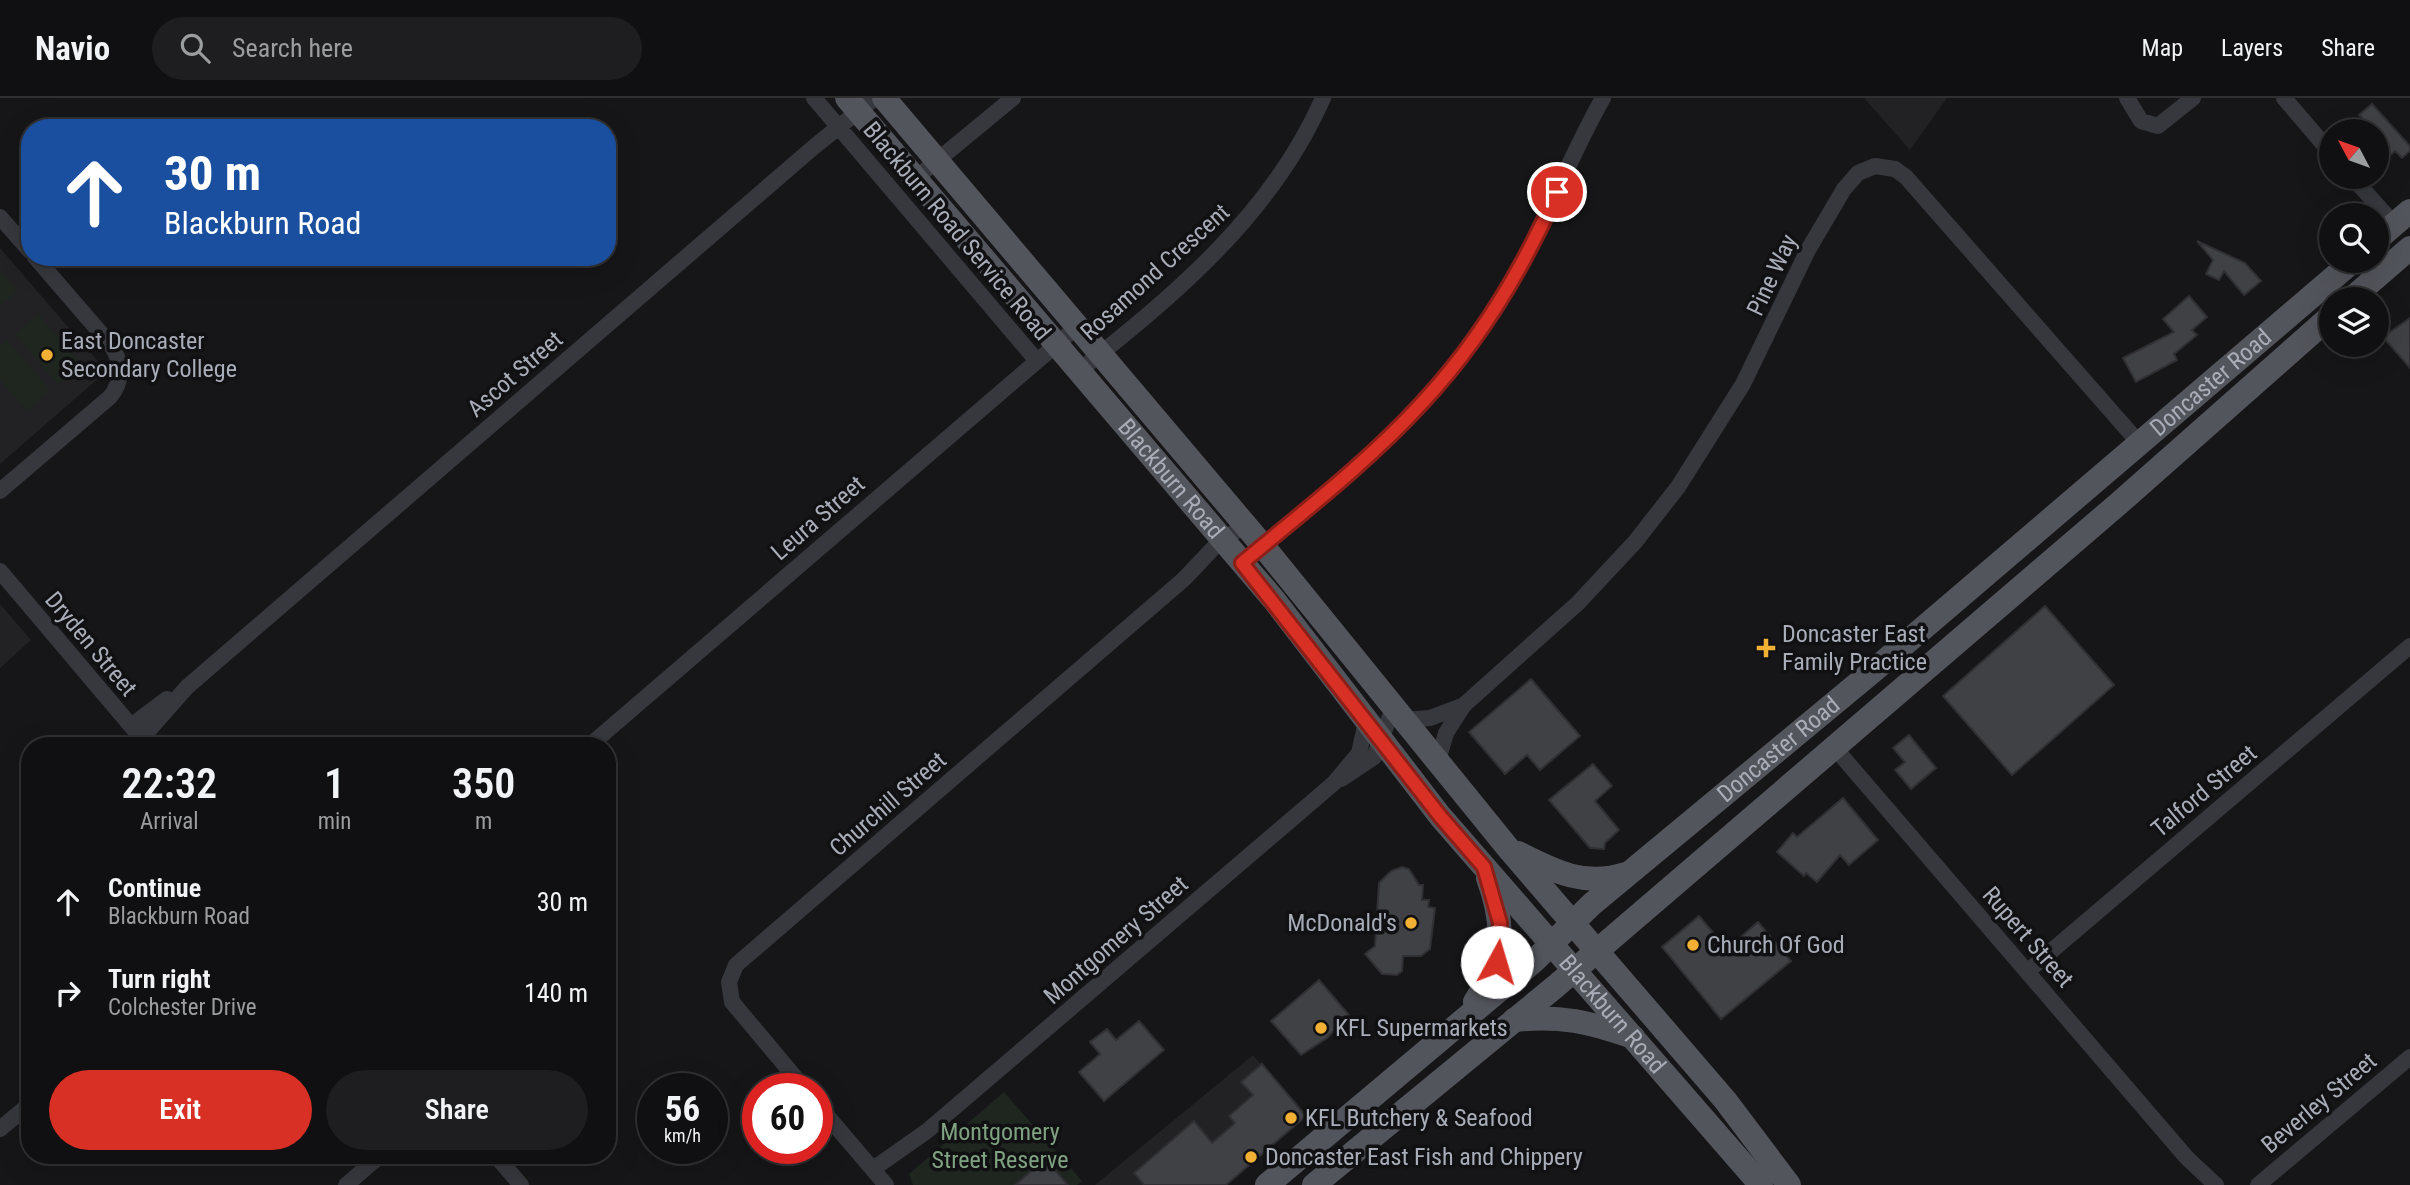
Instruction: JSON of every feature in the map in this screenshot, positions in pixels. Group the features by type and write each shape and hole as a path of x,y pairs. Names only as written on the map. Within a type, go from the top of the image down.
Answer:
{"main road":[{"name":"Blackburn Road","path":"884,98 1247,526 1508,848 1725,1100 1783,1184"},
{"name":"Blackburn Road","path":"860,103 916,178 1309,644 1373,731 1484,867 1761,1185"},
{"path":"2365,287 2410,248"},
{"name":"Doncaster Road","path":"1267,1185 1552,945 1628,874 1873,671 2339,273"},
{"name":"Doncaster Road","path":"1314,1185 1597,950 2117,505 2319,327"},
{"path":"1508,848 1574,878 1608,880 1628,874"},
{"path":"1464,1020 1487,983 1500,950 1499,913 1484,867"},
{"path":"1514,1020 1570,1018 1633,1037"}],"street":[{"name":"Blackburn Road Service Road","path":"814,98 1037,361"},
{"path":"916,178 1013,98"},
{"name":"Rosamond Crescent","path":"1080,370 1202,266 1242,226 1287,168 1323,98"},
{"path":"1231,550 1263,546 1399,427 1466,350 1502,298 1532,246 1603,98"},
{"path":"2127,98 2141,121 2158,126 2193,98"},
{"path":"2284,98 2319,139"},
{"name":"Ascot Street","path":"140,737 187,687 839,127 860,103"},
{"name":"Pine Way","path":"1438,761 1446,733 1464,705 1578,603 1635,542 1678,487 1743,384 1830,209 1854,177 1867,168 1888,166 1906,177 2140,444"},
{"path":"2362,189 2394,226"},
{"path":"0,217 21,241"},
{"path":"0,491 110,397 120,376 119,361 111,345 43,266"},
{"name":"Leura Street","path":"599,737 1078,326"},
{"name":"Churchill Street","path":"791,1073 732,1002 729,982 736,965 1185,579 1231,550 1247,526"},
{"name":"Dryden Street","path":"0,571 140,737"},
{"name":"Talford Street","path":"2028,971 2410,646"},
{"name":"Pine Way","path":"1398,714 1430,718 1464,705"},
{"name":"Montgomery Street","path":"1334,783 1373,731 1398,714"},
{"name":"Montgomery Street","path":"880,1178 927,1131 1334,783 1374,757 1373,731"},
{"name":"Rupert Street","path":"1834,747 2187,1158 2216,1185"},
{"name":"Beverley Street","path":"2258,1185 2410,1057"},
{"path":"0,1129 21,1112"},
{"path":"833,1123 880,1178"},
{"name":"Rupert Street","path":"2187,1158 2204,1185"},
{"path":"346,1185 370,1164"},
{"path":"503,1164 521,1185"}],"shaded area":[{"path":"1864,98 1947,98 1910,150"},
{"name":"East Doncaster Secondary College","path":"0,248 101,365 100,377 0,464"},
{"path":"0,604 31,640 0,668"},
{"path":"1253,1055 1306,1116 1226,1185 1095,1185"}],"green space":[{"path":"0,271 18,291 0,306"},
{"path":"38,314 81,364 58,384 15,334"},
{"path":"7,340 50,390 27,411 0,380 0,346"},
{"name":"Montgomery Street Reserve","path":"1004,1092 1082,1181 1077,1185 913,1185 909,1174"}],"building":[{"path":"2372,104 2386,119 2363,119 2359,115"},
{"path":"2389,123 2410,146 2410,151 2402,158 2395,151 2389,156"},
{"path":"2197,241 2245,263 2261,281 2244,295 2224,271 2219,280 2206,274 2213,260"},
{"path":"2189,296 2207,317 2192,330 2197,335 2174,354 2177,360 2136,382 2123,358 2174,332 2163,319"},
{"path":"2410,318 2410,368 2389,344 2389,333"},
{"path":"2045,606 2114,685 2012,775 1943,696"},
{"path":"1531,679 1580,736 1540,770 1527,755 1505,774 1469,732"},
{"path":"1909,735 1936,768 1911,789 1895,770 1905,762 1893,748"},
{"path":"1593,764 1612,786 1595,801 1619,830 1605,843 1604,849 1590,848 1549,800"},
{"path":"1843,798 1878,840 1849,865 1840,855 1817,882 1806,873 1804,876 1777,852 1793,833 1797,837"},
{"path":"1402,867 1409,869 1419,885 1423,885 1422,900 1429,900 1428,907 1435,908 1430,949 1421,956 1403,956 1402,971 1397,975 1382,974 1365,954 1375,946 1379,883 1391,871"},
{"path":"1699,916 1727,949 1758,922 1791,961 1721,1019 1662,947"},
{"path":"1319,980 1349,1015 1327,1038 1301,1055 1271,1021"},
{"path":"1139,1021 1164,1050 1104,1101 1079,1072 1100,1054 1090,1042 1107,1029 1116,1040"},
{"path":"1262,1064 1306,1116 1226,1185 1144,1185 1134,1173 1194,1121 1212,1143 1235,1123 1229,1116 1253,1095 1241,1082"},
{"path":"1045,1159 1068,1185 1015,1185"}],"place":[{"name":"East Doncaster Secondary College","path":"47,355"},
{"name":"Doncaster East Family Practice","path":"1766,648"},
{"name":"McDonald's","path":"1411,923"},
{"name":"Church Of God","path":"1693,945"},
{"name":"KFL Supermarkets","path":"1321,1028"},
{"name":"KFL Butchery & Seafood","path":"1291,1118"},
{"name":"Doncaster East Fish and Chippery","path":"1251,1157"}],"route":[{"path":"1497,962 1500,923 1484,867 1440,816 1309,644 1242,563 1383,442 1446,376 1502,298 1532,246 1557,192"}]}
